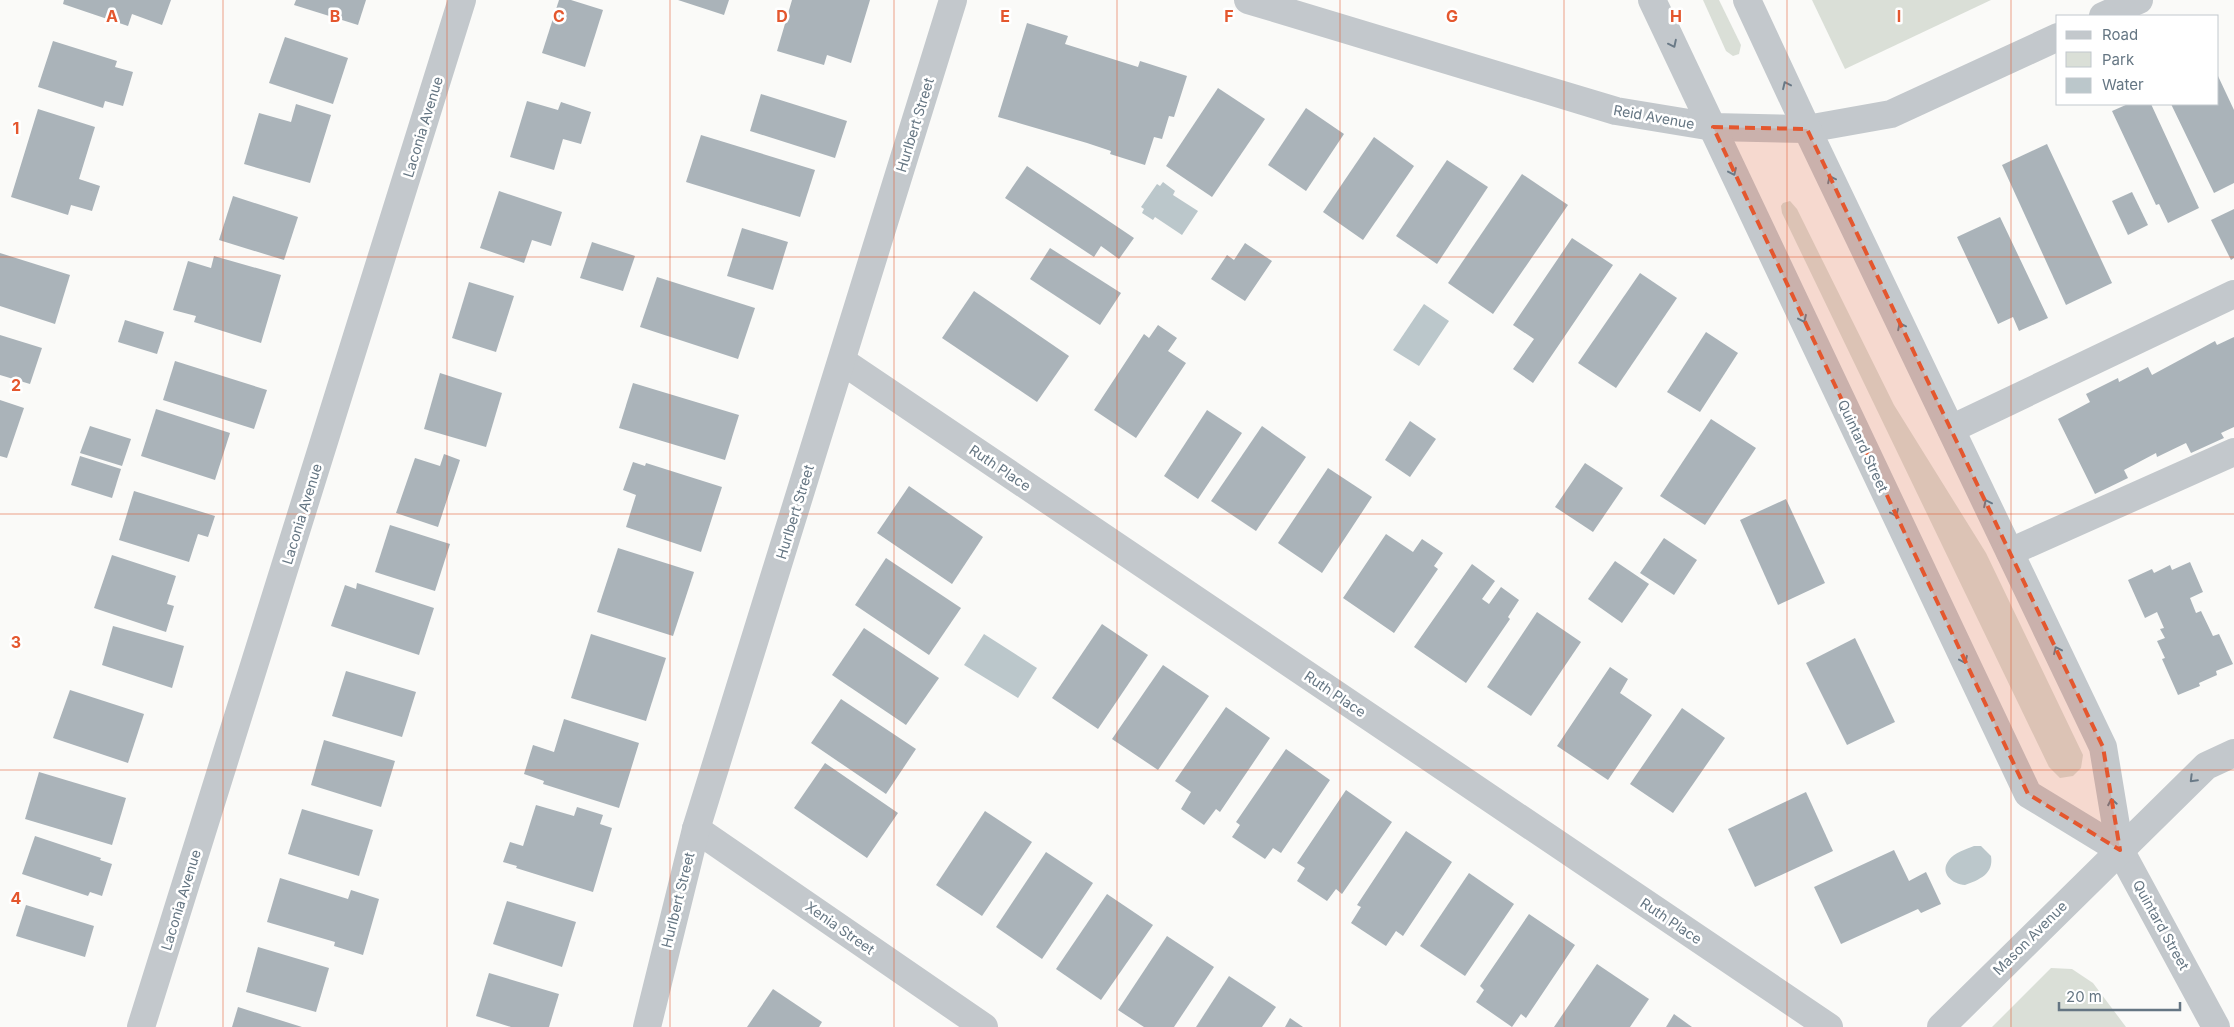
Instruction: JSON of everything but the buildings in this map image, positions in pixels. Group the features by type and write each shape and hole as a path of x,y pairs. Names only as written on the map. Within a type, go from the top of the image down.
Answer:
{"street":[{"name":"Laconia Avenue","path":"141,1027 462,0"},
{"name":"Hurlbert Street","path":"647,1027 696,829 953,0"},
{"name":"Reid Avenue","path":"1248,0 1616,111 1713,127 1807,129 1891,114 2056,38"},
{"name":"Quintard Street","path":"1652,0 2028,794 2120,850"},
{"name":"Quintard Street","path":"1747,0 2102,747 2120,850 2216,1027"},
{"path":"2105,15 2139,0"},
{"path":"1951,429 2234,294"},
{"name":"Ruth Place","path":"842,361 1829,1027"},
{"path":"2010,552 2234,452"},
{"name":"Mason Avenue","path":"1941,1027 2206,766 2234,754"},
{"name":"Xenia Street","path":"696,829 984,1027"}],"highlighted area":[{"path":"1713,127 1807,129 2103,747 2120,850 2028,794"}],"green space":[{"path":"1703,0 1719,0 1741,45 1739,54 1733,56 1726,51"},
{"path":"1812,0 1991,0 1845,69"},
{"path":"1790,201 1797,209 1894,405 1986,553 2083,755 2081,768 2073,776 2060,778 2049,767 1782,213 1781,206 1783,203"},
{"path":"2051,968 2072,969 2093,983 2126,1027 1992,1027"}],"water":[{"path":"1163,182 1175,191 1173,195 1198,211 1182,235 1155,217 1153,220 1142,213 1144,209 1141,207 1157,184 1160,186"},
{"path":"1424,304 1449,321 1419,366 1393,350"},
{"path":"984,634 1037,668 1018,698 964,665"},
{"path":"1974,846 1981,846 1991,856 1988,872 1965,885 1952,880 1948,877 1945,869 1949,860 1954,855"}]}
